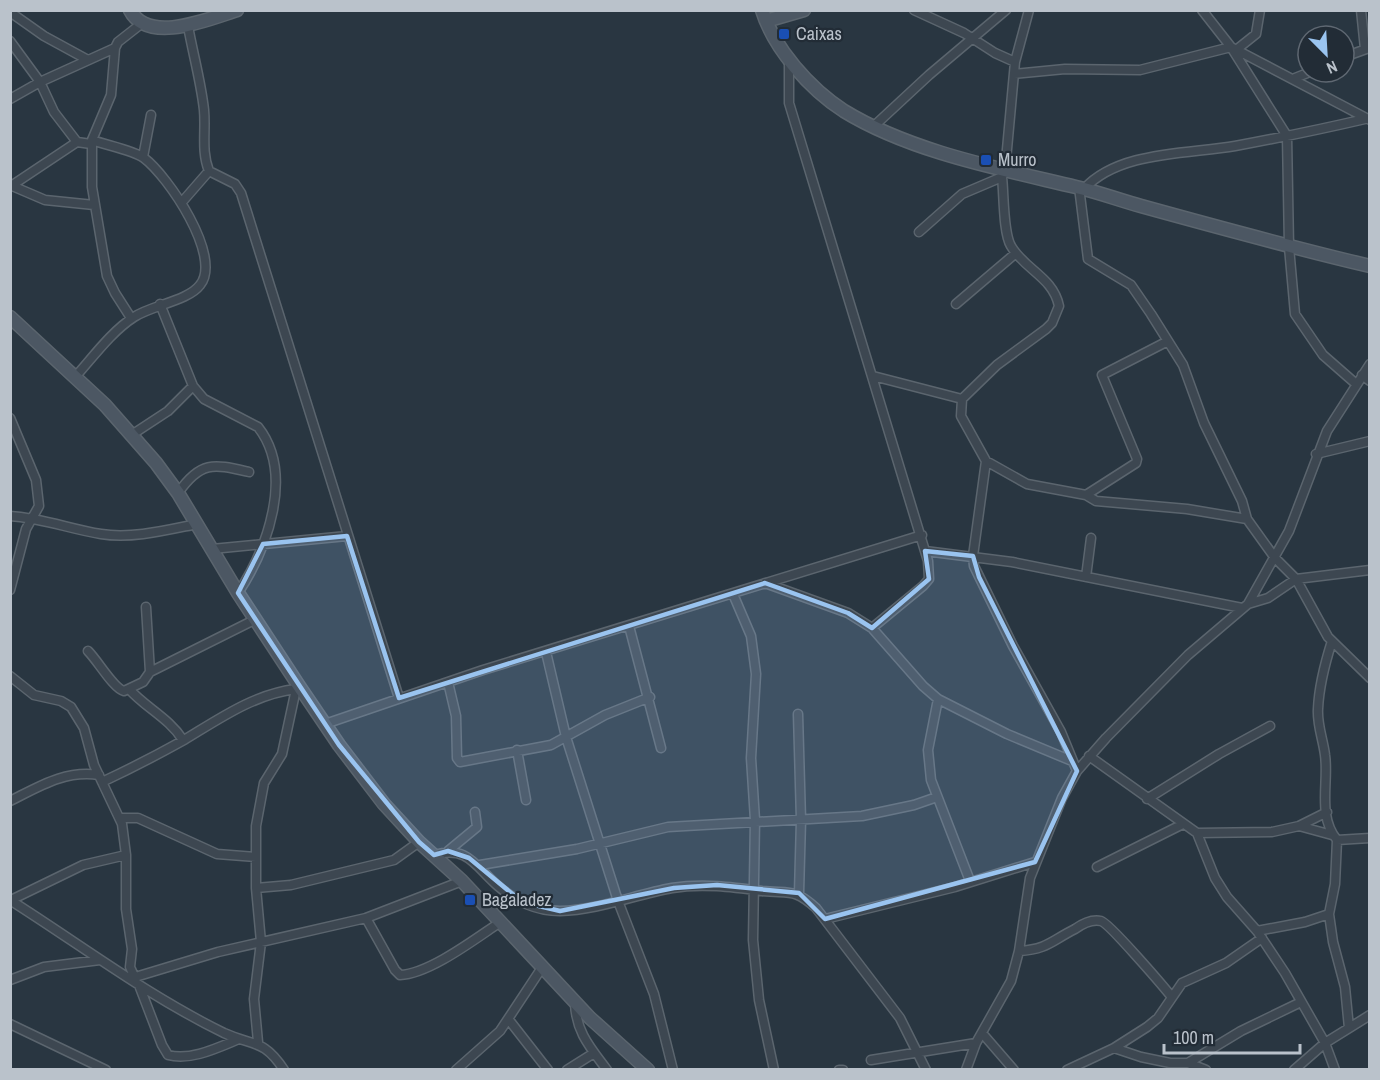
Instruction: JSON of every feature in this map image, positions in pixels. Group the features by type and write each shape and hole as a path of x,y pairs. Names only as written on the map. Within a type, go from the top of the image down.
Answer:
{"street":[{"path":"130,10 141,24 152,28 188,26 237,10"},
{"path":"804,10 764,16 789,59 830,100 874,126 1004,174 1081,188 1288,247 1370,266"},
{"path":"914,10 1015,62"},
{"path":"874,126 1006,10"},
{"path":"1029,10 1015,62 1004,174 1008,239 1016,254 1052,286 1059,306 1056,316 1046,329 997,365 962,399 961,416 986,461 1027,484 1086,495 1096,501 1187,509 1247,519"},
{"path":"1202,10 1234,49 1287,136 1288,247 1294,314 1323,355 1355,383"},
{"path":"1014,74 1065,69 1140,70 1234,49 1256,34 1260,10"},
{"path":"1361,10 1367,48"},
{"path":"10,12 44,36 88,60"},
{"path":"131,318 114,293 107,276 94,205 91,142 111,95 115,48 118,42 141,24"},
{"path":"188,26 204,110 204,152 209,171 234,184 241,193 399,698"},
{"path":"10,41 40,82 54,112 77,142"},
{"path":"10,99 40,82 115,48"},
{"path":"1234,49 1295,78 1367,119"},
{"path":"789,59 789,103 925,551 929,579 872,628"},
{"path":"143,157 151,115"},
{"path":"1081,188 1098,176 1140,160 1287,136 1367,119"},
{"path":"11,185 77,142 91,142 143,157 182,202 195,227 205,274 202,283 190,294 160,304 131,318 76,376"},
{"path":"182,202 209,171"},
{"path":"919,232 962,194 1004,174"},
{"path":"11,185 45,200 94,205"},
{"path":"1081,188 1088,259 1131,285 1168,341 1190,381 1204,423 1242,501 1247,519 1275,558 1296,579 1332,641 1370,678"},
{"path":"956,304 1016,254"},
{"path":"160,304 171,337 193,386 204,399 262,432 274,464 278,487 263,544 254,568 238,593"},
{"path":"10,317 76,376 133,434 178,493 298,687 384,804 419,842 462,881 575,1003 648,1070"},
{"path":"1086,495 1136,464 1137,459 1102,375 1168,341"},
{"path":"966,1070 976,1043 1011,981 1019,951 1023,912 1035,862 1062,798 1077,771 1188,655 1245,606 1275,558 1301,502 1316,454 1355,383 1370,364"},
{"path":"1362,375 1370,381"},
{"path":"873,376 962,399"},
{"path":"133,434 168,411 193,386"},
{"path":"10,418 36,480 39,506 22,542 10,590"},
{"path":"1316,454 1370,441"},
{"path":"986,461 973,556 979,577 1061,732 1077,771"},
{"path":"178,493 186,482 207,466 221,465 249,472"},
{"path":"10,516 32,517 103,535 156,532 197,524"},
{"path":"325,724 448,682 922,535"},
{"path":"212,549 347,537"},
{"path":"1086,577 1091,538"},
{"path":"925,551 973,556 1245,606 1268,598 1296,579 1370,570"},
{"path":"765,583 848,613 872,628 923,686 938,699 1007,734 1072,761"},
{"path":"733,594 751,636 756,674 751,758 756,972 774,1070"},
{"path":"146,607 150,672"},
{"path":"88,651 104,668 114,686 119,690 129,689 143,682 150,672 256,619"},
{"path":"630,626 650,697 661,748"},
{"path":"1332,641 1323,675 1318,711 1326,756 1324,797 1334,838 1335,884 1329,914 1333,942 1345,987 1349,1028"},
{"path":"546,652 566,737 618,901 654,994 673,1070"},
{"path":"10,676 34,695 61,701 71,707 84,728 100,779 120,818 126,855 126,900 132,949 130,967 133,978"},
{"path":"448,682 456,716 457,758 460,762 551,745 605,716 650,697"},
{"path":"10,801 72,773 100,779 183,740 241,706 269,694 298,687"},
{"path":"258,1042 254,999 261,942 256,888 258,805 264,783 282,754 298,687"},
{"path":"129,689 143,704 176,728 183,740"},
{"path":"938,699 928,750 931,780 970,881"},
{"path":"798,714 801,820 799,893"},
{"path":"1147,799 1219,754 1270,726"},
{"path":"517,750 526,800"},
{"path":"1089,756 1197,833 1221,887 1260,934 1325,1043 1335,1070"},
{"path":"480,865 600,843 668,827 754,820 801,820 890,811 937,796"},
{"path":"434,855 448,851 477,827 475,812"},
{"path":"1197,833 1252,834 1299,826 1327,812"},
{"path":"120,818 138,818 217,854 256,857"},
{"path":"1097,867 1184,824"},
{"path":"1299,826 1334,838 1370,837"},
{"path":"256,888 291,885 394,860 419,842"},
{"path":"448,851 459,853 480,865 507,894 542,909 576,909 690,886 717,885 799,893 825,919 900,1018 926,1070"},
{"path":"11,900 83,865 126,855"},
{"path":"825,919 1035,862"},
{"path":"133,978 261,942 366,918 462,881"},
{"path":"11,900 175,1007 238,1039 258,1042 268,1049 284,1070"},
{"path":"1067,1070 1114,1048 1158,1018 1182,983 1226,963 1260,934 1329,914"},
{"path":"366,918 394,970 400,975 414,973 435,962 499,923"},
{"path":"1019,951 1052,945 1075,928 1092,921 1102,921 1115,931 1128,949 1171,996"},
{"path":"10,980 44,967 100,960"},
{"path":"456,1070 500,1031 542,969"},
{"path":"139,985 168,1055 179,1058 197,1054 238,1039"},
{"path":"1188,1063 1240,1031 1301,1002"},
{"path":"575,1003 578,1029 607,1070"},
{"path":"1294,1070 1325,1043 1370,1014"},
{"path":"509,1020 549,1070"},
{"path":"10,1024 106,1070"},
{"path":"982,1034 1014,1070"},
{"path":"871,1060 976,1043"},
{"path":"1114,1048 1160,1061 1188,1063 1206,1070"},
{"path":"567,1070 594,1053"}],"highlighted area":[{"path":"347,536 399,698 765,583 848,613 872,628 929,579 925,551 973,556 979,577 1077,771 1035,862 825,919 799,893 717,885 674,888 560,911 522,902 469,858 448,851 434,855 419,842 339,745 238,593 263,544"}],"place":[{"name":"Caixas","path":"784,34"},
{"name":"Murro","path":"986,160"},
{"name":"Bagaladez","path":"470,900"}]}
